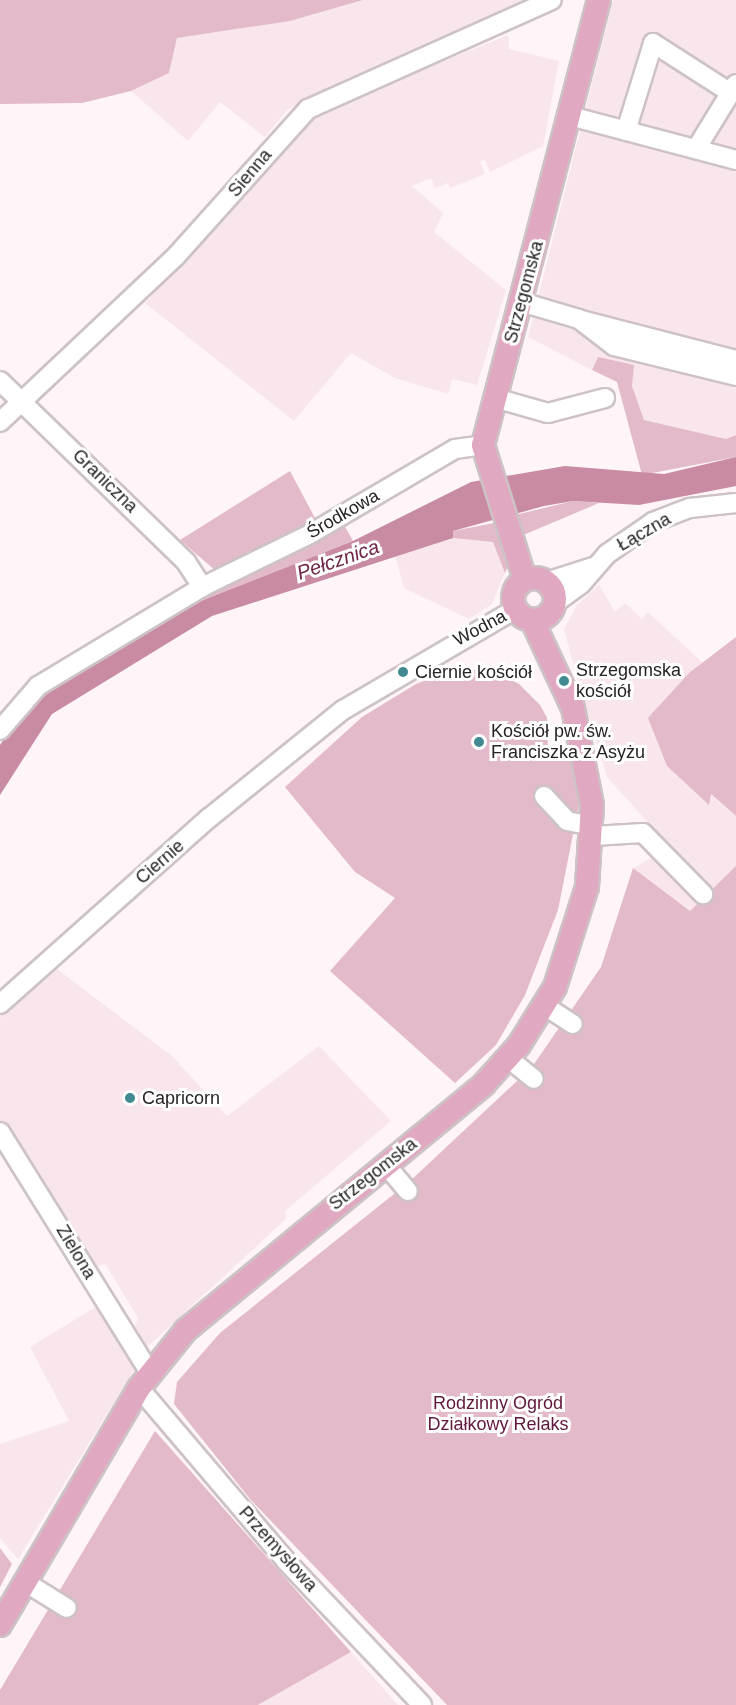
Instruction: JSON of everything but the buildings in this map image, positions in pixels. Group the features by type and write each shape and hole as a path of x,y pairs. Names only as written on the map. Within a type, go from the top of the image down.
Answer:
{"main road":[{"name":"Strzegomska","path":"0,1625 145,1381 221,1299 463,1103 508,1058 544,1006 579,922 593,831 587,757 538,601 488,472 483,445 599,0"}],"street":[{"name":"Sienna","path":"0,422 176,256 308,109 552,0"},
{"path":"626,131 653,43 733,89 696,149"},
{"path":"570,116 736,160"},
{"path":"521,302 736,360"},
{"path":"579,319 614,346 736,376"},
{"name":"Graniczna","path":"0,381 186,562 202,587"},
{"path":"495,398 548,413 605,398"},
{"name":"Środkowa","path":"202,587 310,534 454,449 483,445"},
{"name":"Łączna","path":"538,601 662,518 736,503"},
{"path":"0,730 38,686 202,587"},
{"name":"Wodna","path":"324,725 428,656 538,601"},
{"name":"Ciernie","path":"0,1004 324,725"},
{"path":"544,796 567,821 593,831 643,833 703,894"},
{"path":"544,1006 573,1024"},
{"path":"508,1058 534,1079"},
{"name":"Zielona","path":"0,1132 145,1381"},
{"path":"386,1165 408,1191"},
{"name":"Przemysłowa","path":"145,1381 286,1561 422,1705"},
{"path":"25,1582 67,1608"}],"shaded area":[{"path":"363,0 525,0 288,109 265,137 220,102 188,141 131,91 169,73 177,38 290,21"},
{"path":"613,0 736,0 736,435 726,439 644,420 632,386 598,357 592,370 528,337"},
{"path":"508,35 509,49 559,61 543,146 490,172 485,160 480,161 485,174 450,188 448,183 435,188 431,178 412,186 443,213 434,232 506,290 477,385 452,379 448,394 395,378 351,353 294,421 145,303 311,115"},
{"path":"453,538 494,542 505,573 492,604 469,619 404,588 395,555"},
{"path":"599,585 615,612 625,603 642,619 648,612 705,665 689,674 709,804 710,794 736,816 736,866 690,911 633,868 671,848 607,777 576,674 564,629 577,605"},
{"path":"57,969 172,1056 227,1116 319,1046 391,1121 285,1211 286,1219 144,1350 133,1331 138,1318 106,1265 94,1266 0,1124 0,1017"},
{"path":"99,1305 137,1365 18,1559 0,1538 0,1444 69,1421 30,1347"},
{"path":"351,1652 398,1705 258,1705"}],"green space":[{"path":"0,0 363,0 290,21 177,38 169,73 131,91 82,103 0,104"},
{"path":"598,357 634,365 632,386 644,420 726,439 736,435 736,457 642,475 617,382 592,370"},
{"path":"290,471 316,520 216,571 180,540"},
{"path":"573,501 599,503 521,536 515,515"},
{"path":"343,523 353,541 183,608 184,603"},
{"path":"494,523 508,566 505,573 493,542 453,538 453,531"},
{"path":"736,637 736,816 711,794 709,805 667,766 648,718 689,673"},
{"path":"489,668 519,684 540,705 547,718 548,755 566,753 575,767 579,804 558,910 525,995 496,1045 455,1083 330,971 395,898 355,872 285,787 362,717 416,684 441,674"},
{"name":"Rodzinny Ogród Działkowy Relaks","path":"736,866 736,1705 447,1705 250,1499 174,1404 177,1382 220,1333 409,1182 532,1067 601,967 633,868 690,911"},
{"path":"155,1431 351,1652 258,1705 0,1705 0,1690"},
{"path":"0,1548 12,1564 0,1587"}],"water":[{"name":"Pełcznica","path":"736,457 736,486 639,505 573,501 544,506 453,531 453,538 212,616 52,714 0,795 0,745 25,708 183,608 353,541 471,482 565,466 664,474"}],"place":[{"name":"Ciernie kościół","path":"403,672"},
{"name":"Strzegomska kościół","path":"564,681"},
{"name":"Kościół pw. św. Franciszka z Asyżu","path":"479,742"},
{"name":"Capricorn","path":"130,1098"}]}
